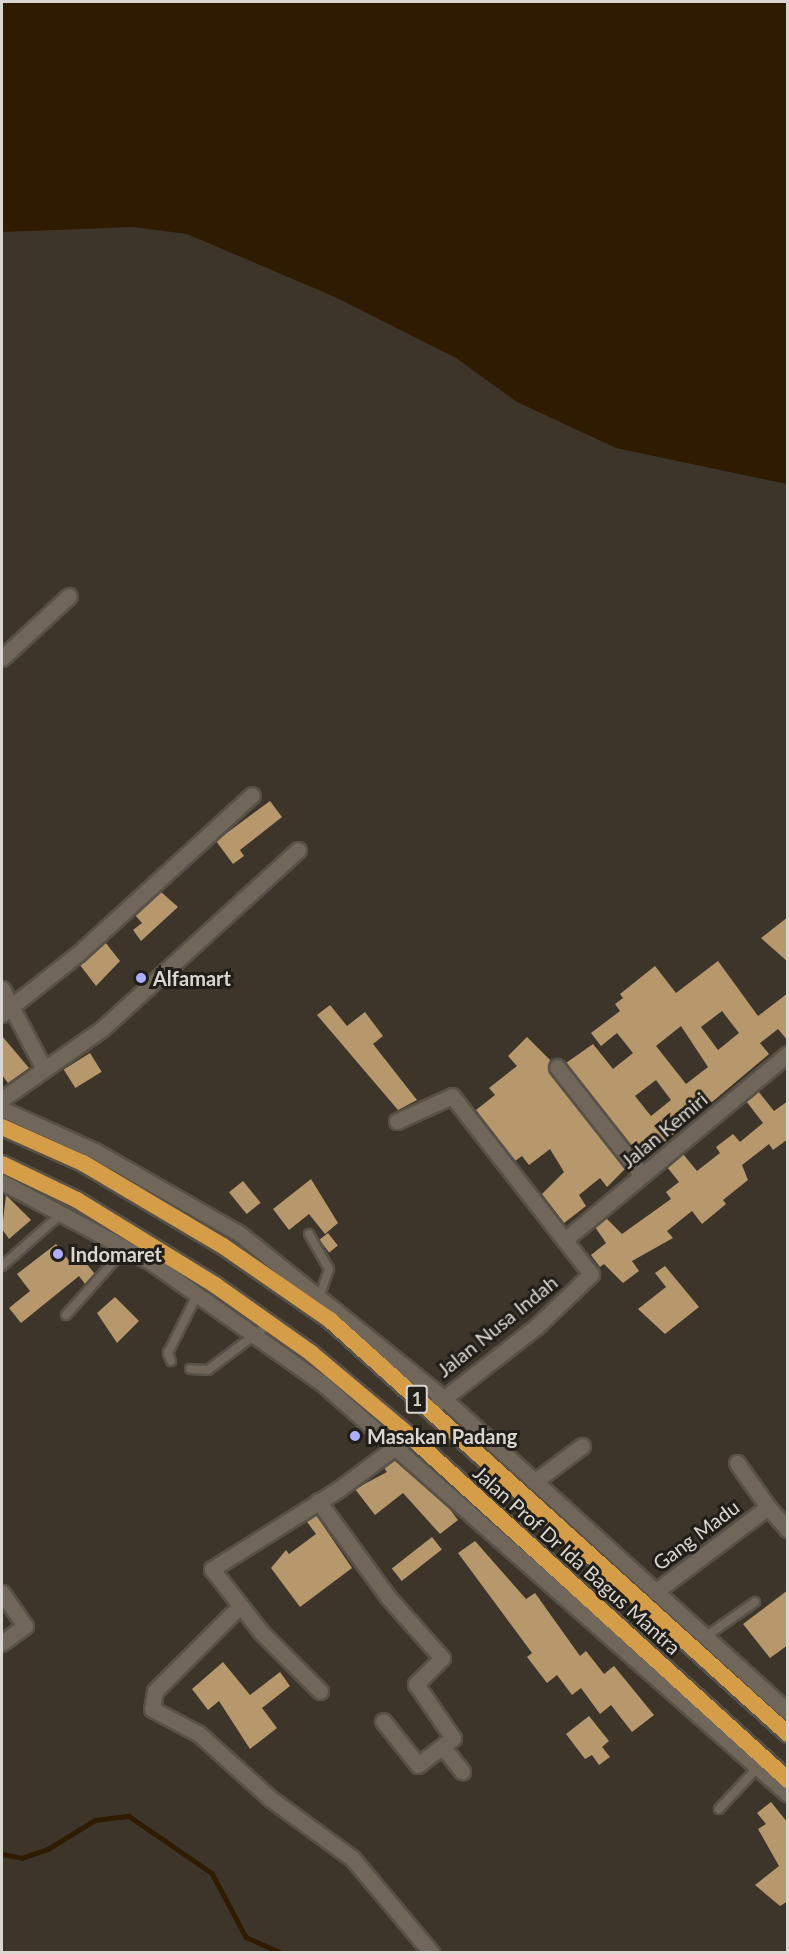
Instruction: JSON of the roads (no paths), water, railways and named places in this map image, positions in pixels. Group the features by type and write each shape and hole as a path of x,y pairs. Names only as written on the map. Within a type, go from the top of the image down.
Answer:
{"highway":[{"name":"Jalan Prof Dr Ida Bagus Mantra","path":"2,1127 83,1163 223,1246 330,1320 788,1734"},
{"name":"Jalan Prof Dr Ida Bagus Mantra","path":"2,1164 77,1200 263,1328 410,1436 709,1717 761,1763 788,1780"}],"street":[{"path":"2,658 69,596"},
{"path":"7,1009 104,932 252,795"},
{"path":"2,1099 103,1028 298,850"},
{"path":"2,989 7,1009 44,1069"},
{"name":"Jalan Kemiri","path":"567,1238 788,1054"},
{"path":"557,1067 642,1175"},
{"path":"397,1121 452,1096 567,1238"},
{"path":"2,1109 95,1151 240,1234 443,1398 788,1712"},
{"path":"2,1182 126,1248 198,1293 263,1328 709,1717"},
{"name":"Jalan Nusa Indah","path":"429,1410 537,1326 591,1274 567,1238"},
{"path":"320,1691 240,1606 212,1569 318,1501 410,1436"},
{"path":"534,1482 582,1446"},
{"path":"737,1463 768,1507"},
{"path":"318,1501 388,1597 441,1655 416,1684 454,1737 416,1764 383,1721"},
{"name":"Gang Madu","path":"655,1592 768,1507 788,1530"},
{"path":"2,1593 25,1624 2,1643"},
{"path":"240,1606 155,1691 152,1709 198,1734 271,1799 352,1858 431,1953"},
{"path":"443,1747 462,1771"},
{"path":"761,1763 788,1794"}],"lane":[{"path":"2,1266 62,1213"},
{"path":"309,1234 328,1266 319,1298"},
{"path":"66,1315 126,1248"},
{"path":"171,1361 168,1353 198,1293"},
{"path":"190,1369 208,1370 263,1328"},
{"path":"705,1637 755,1602"},
{"path":"719,1809 761,1763"}],"waterway":[{"path":"2,1854 22,1858 48,1849 95,1820 129,1816 212,1873 246,1937 279,1952"}],"place":[{"name":"Alfamart","path":"141,978"},
{"name":"Indomaret","path":"58,1254"},
{"name":"Masakan Padang","path":"355,1436"}]}
